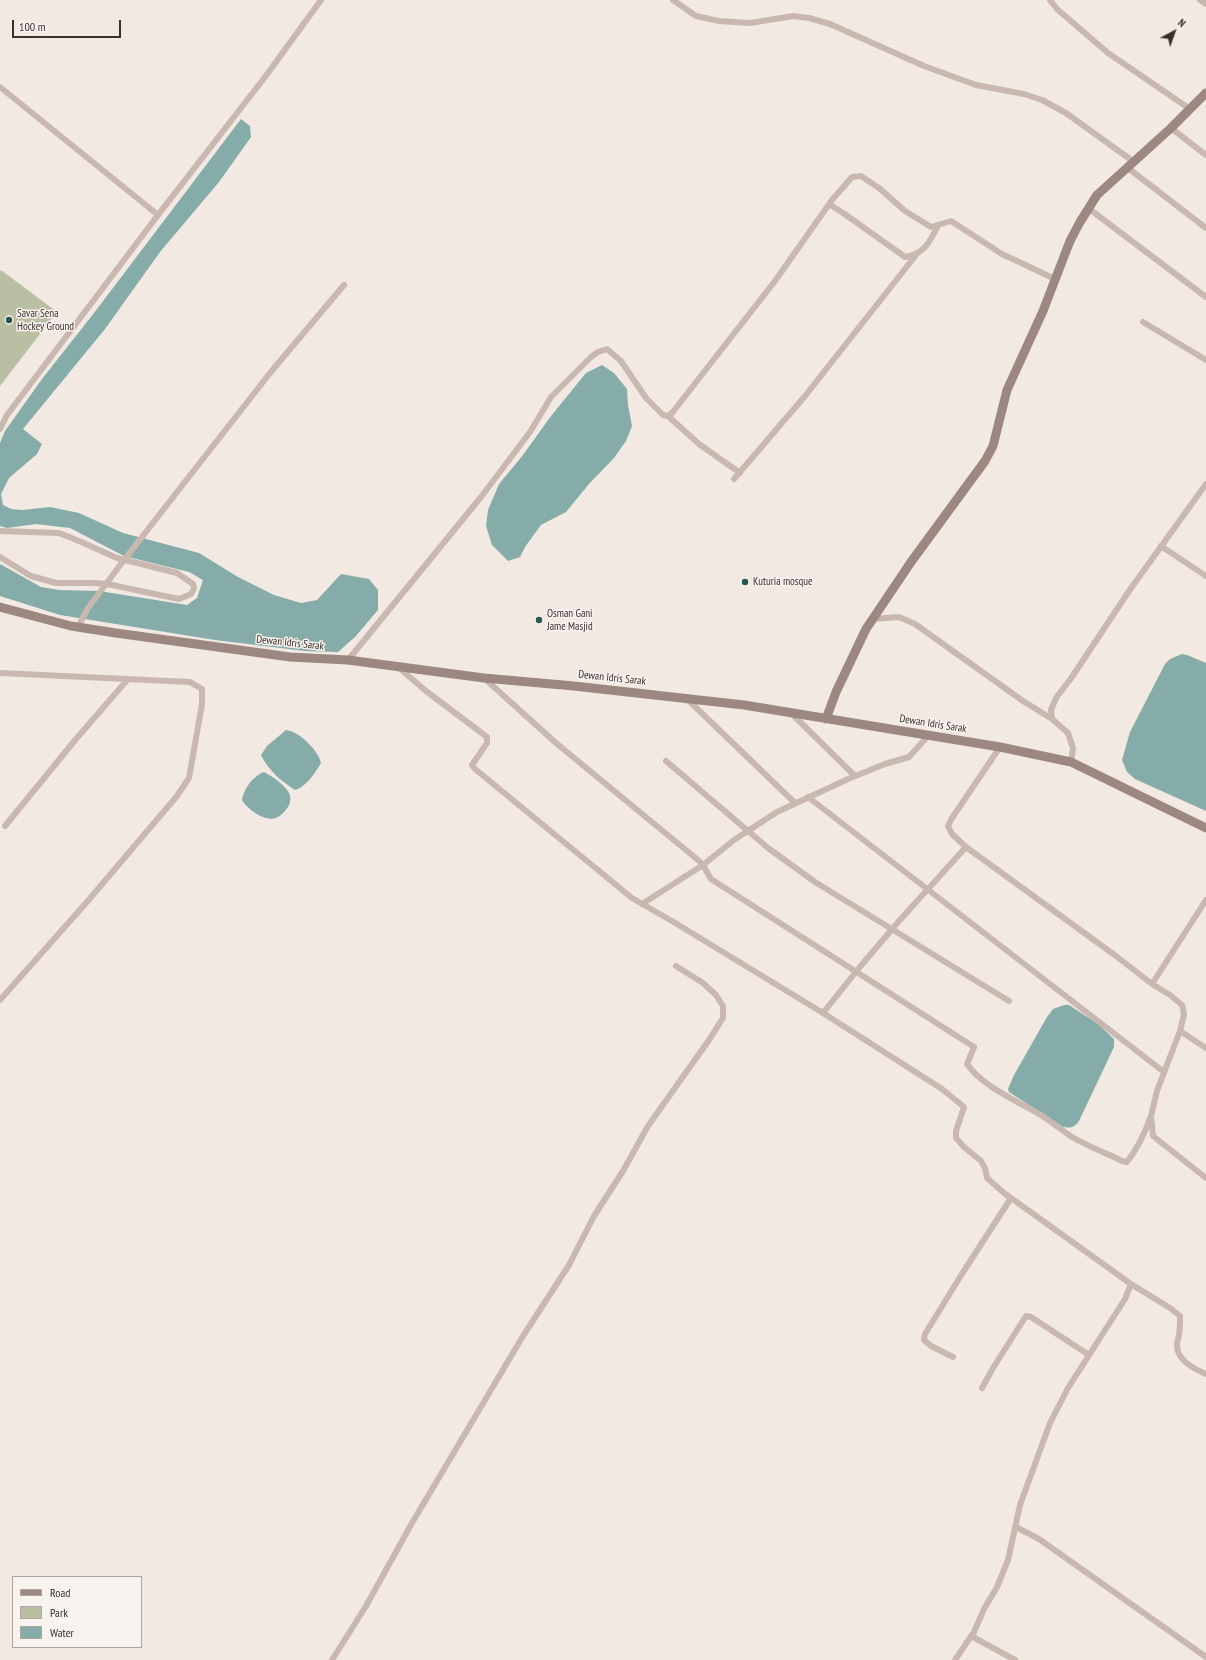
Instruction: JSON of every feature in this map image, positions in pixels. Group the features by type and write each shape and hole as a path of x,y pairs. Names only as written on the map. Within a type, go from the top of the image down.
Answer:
{"main road":[{"path":"826,719 836,692 872,619 911,562 985,461 993,446 1007,390 1043,311 1070,241 1088,208 1097,195 1171,128 1206,93"},
{"name":"Dewan Idris Sarak","path":"0,607 78,627 290,657 348,660 484,678 574,686 744,705 1000,747 1071,762 1206,828"}],"street":[{"path":"0,429 7,415 158,215 265,77 321,0"},
{"path":"673,0 696,16 719,22 750,23 793,16 810,18 830,24 924,66 976,85 1024,94 1042,100 1066,114 1131,165 1206,228"},
{"path":"1050,0 1057,9 1108,53 1190,109"},
{"path":"1200,0 1206,4"},
{"path":"0,87 158,215"},
{"path":"1171,128 1206,155"},
{"path":"668,416 672,413 770,287 829,204 852,177 860,176 879,188 905,211 931,227 951,221 1002,254 1055,279"},
{"path":"829,204 905,257 916,255"},
{"path":"1088,208 1206,297"},
{"path":"734,479 805,396 916,255 927,245 938,226"},
{"path":"78,627 88,608 124,560 270,373 344,284"},
{"path":"1143,322 1206,360"},
{"path":"348,660 481,497 530,432 551,397 598,352 607,349 621,361 646,398 662,415 668,416 699,444 740,473"},
{"path":"1052,719 1051,710 1056,698 1072,677 1161,546 1203,494 1206,484"},
{"path":"0,531 59,533 124,560 176,573 188,579 193,584 194,588 191,594 179,599 107,584 56,583 31,576 0,558"},
{"path":"1161,546 1206,576"},
{"path":"872,619 899,617 915,624 1023,701 1052,719 1068,732 1073,748 1071,762"},
{"path":"398,667 426,691 487,737 487,743 472,764 475,769 632,898 823,1014 942,1089 964,1107 956,1131 956,1138 964,1147 981,1161 985,1168 987,1178 1011,1198 1131,1284 1170,1308 1180,1316 1180,1329 1177,1345 1180,1354 1187,1364 1206,1374"},
{"path":"0,672 190,682 202,689 202,704 189,778 177,796 137,844 0,1000"},
{"path":"484,678 556,743 703,864 711,879 970,1043 974,1046 967,1064 978,1076 1013,1100 1039,1114 1073,1137 1127,1162 1144,1136 1164,1072 1180,1032 1184,1014 1182,1005 966,847 952,834 948,826 952,818 1000,747"},
{"path":"4,826 128,679"},
{"path":"686,698 795,803"},
{"path":"792,714 856,776"},
{"path":"642,904 703,864 734,840 777,812 856,776 885,764 909,757 928,736"},
{"path":"666,761 768,848 816,882 1009,1002"},
{"path":"808,797 1164,1072"},
{"path":"823,1014 856,971 966,847"},
{"path":"1152,984 1206,900"},
{"path":"332,1660 366,1606 412,1523 523,1336 570,1266 594,1216 648,1126 696,1059 722,1018 723,1006 716,995 703,983 676,966"},
{"path":"1180,1032 1206,1048"},
{"path":"1151,1116 1153,1136"},
{"path":"1144,1136 1153,1136 1206,1178"},
{"path":"953,1357 931,1346 924,1340 925,1334 1011,1198"},
{"path":"955,1660 971,1636 997,1587 1008,1560 1020,1505 1050,1423 1068,1388 1125,1299 1131,1284"},
{"path":"982,1388 996,1362 1026,1316 1031,1317 1089,1355"},
{"path":"1016,1527 1040,1539 1206,1657"},
{"path":"971,1636 1015,1660"}],"green space":[{"path":"1,270 57,312 0,386 0,272"}],"water":[{"path":"241,119 250,126 251,137 219,182 160,252 105,329 23,429 42,444 37,454 9,478 1,494 3,505 11,509 22,510 50,507 79,513 123,533 199,553 238,577 274,595 301,603 317,600 341,574 369,579 378,590 378,610 355,637 338,652 305,651 215,640 60,615 0,596 0,564 41,587 59,590 99,591 187,605 197,598 203,580 189,572 124,556 70,528 36,524 7,528 0,526 0,443 5,431 42,379"},
{"path":"602,365 614,373 627,389 632,426 626,441 614,458 589,484 566,512 541,525 525,547 520,557 508,561 492,545 486,526 488,510 499,484 586,373"},
{"path":"1182,654 1206,663 1206,811 1135,779 1127,772 1122,760 1130,732 1165,664 1170,659"},
{"path":"286,730 297,734 308,742 317,753 321,763 306,783 295,790 275,775 267,766 261,755 267,746"},
{"path":"264,772 282,785 290,795 288,807 281,815 272,819 252,811 244,804 242,800 250,783 256,776"},
{"path":"1064,1005 1069,1005 1098,1024 1114,1039 1114,1047 1079,1121 1076,1125 1070,1127 1063,1127 1009,1092 1008,1089 1014,1075 1047,1017 1053,1009"}],"place":[{"name":"Savar Sena Hockey Ground","path":"9,320"},
{"name":"Kuturia mosque","path":"745,582"},
{"name":"Osman Gani Jame Masjid","path":"539,620"}]}
